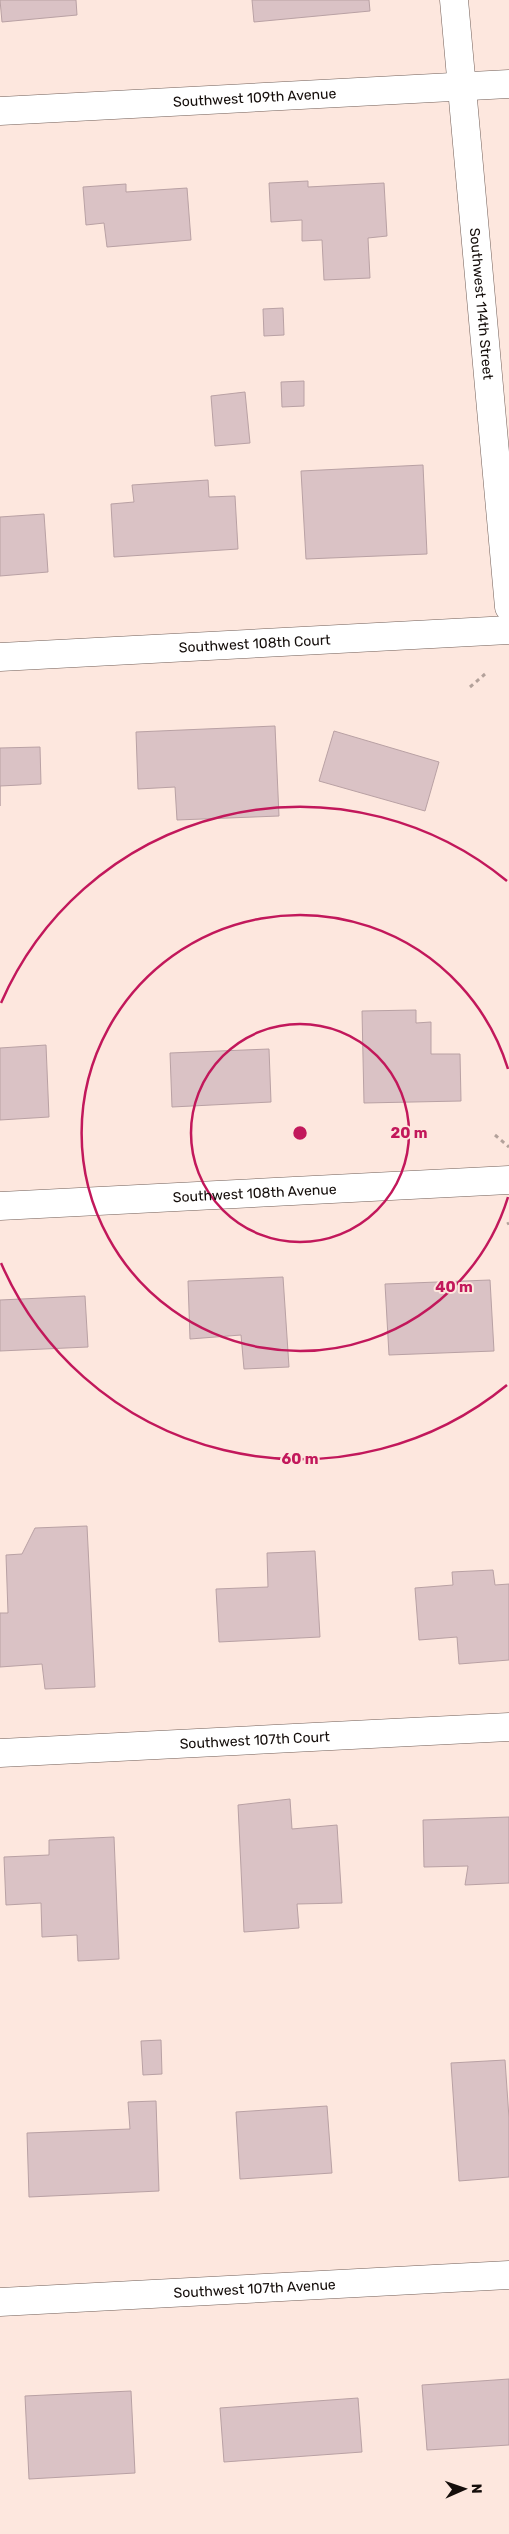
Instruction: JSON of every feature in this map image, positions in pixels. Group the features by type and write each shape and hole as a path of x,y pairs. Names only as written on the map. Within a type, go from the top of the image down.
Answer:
{"street":[{"name":"Southwest 114th Street","path":"454,0 509,607"},
{"name":"Southwest 109th Avenue","path":"0,111 509,84"},
{"name":"Southwest 108th Court","path":"0,656 509,630"},
{"name":"Southwest 108th Avenue","path":"0,1206 509,1180"},
{"name":"Southwest 107th Court","path":"0,1753 509,1727"},
{"name":"Southwest 107th Avenue","path":"0,2302 509,2275"}],"path":[{"path":"470,687 484,674"},
{"path":"495,1135 509,1147"}],"building":[{"path":"0,0 76,0 77,15 2,22"},
{"path":"252,0 369,0 370,11 254,22"},
{"path":"308,181 308,187 384,183 387,236 368,238 370,278 324,280 322,240 302,241 302,220 271,222 269,183"},
{"path":"126,184 126,192 187,188 191,240 107,247 104,223 86,225 83,187"},
{"path":"283,308 284,335 264,336 263,309"},
{"path":"304,381 304,406 282,407 281,382"},
{"path":"245,392 250,443 215,446 211,396"},
{"path":"423,465 427,554 306,559 301,471"},
{"path":"208,480 209,497 235,496 238,549 114,557 111,504 134,502 132,485"},
{"path":"44,514 48,572 0,576 0,517"},
{"path":"275,726 279,816 177,820 175,787 138,789 136,732"},
{"path":"334,731 439,762 425,811 319,781"},
{"path":"40,747 41,784 0,786 0,748"},
{"path":"416,1010 416,1023 431,1022 431,1054 460,1054 461,1101 364,1103 362,1011"},
{"path":"46,1045 49,1117 0,1120 0,1048"},
{"path":"269,1049 271,1102 172,1107 170,1053"},
{"path":"283,1277 289,1367 244,1369 241,1335 190,1339 188,1281"},
{"path":"490,1280 494,1351 389,1355 385,1284"},
{"path":"85,1296 88,1347 0,1351 0,1300"},
{"path":"87,1526 95,1687 45,1689 42,1664 0,1667 0,1613 8,1613 6,1555 22,1554 35,1528"},
{"path":"315,1551 320,1637 219,1642 216,1589 268,1587 267,1553"},
{"path":"493,1570 495,1585 509,1584 509,1660 459,1664 457,1637 419,1640 415,1588 453,1585 452,1572"},
{"path":"290,1799 292,1829 337,1825 342,1903 297,1904 299,1928 244,1932 238,1805"},
{"path":"509,1817 509,1883 465,1885 468,1866 424,1867 423,1820"},
{"path":"114,1837 119,1959 78,1961 77,1935 42,1937 41,1903 6,1905 4,1857 49,1855 49,1840"},
{"path":"161,2040 162,2074 143,2075 141,2041"},
{"path":"505,2060 509,2118 509,2177 459,2181 451,2063"},
{"path":"156,2101 159,2191 29,2197 27,2133 130,2129 128,2102"},
{"path":"327,2106 332,2173 240,2179 236,2112"},
{"path":"509,2379 509,2445 427,2450 422,2385"},
{"path":"131,2391 135,2473 29,2479 25,2396"},
{"path":"358,2398 362,2452 224,2462 220,2408"}]}
